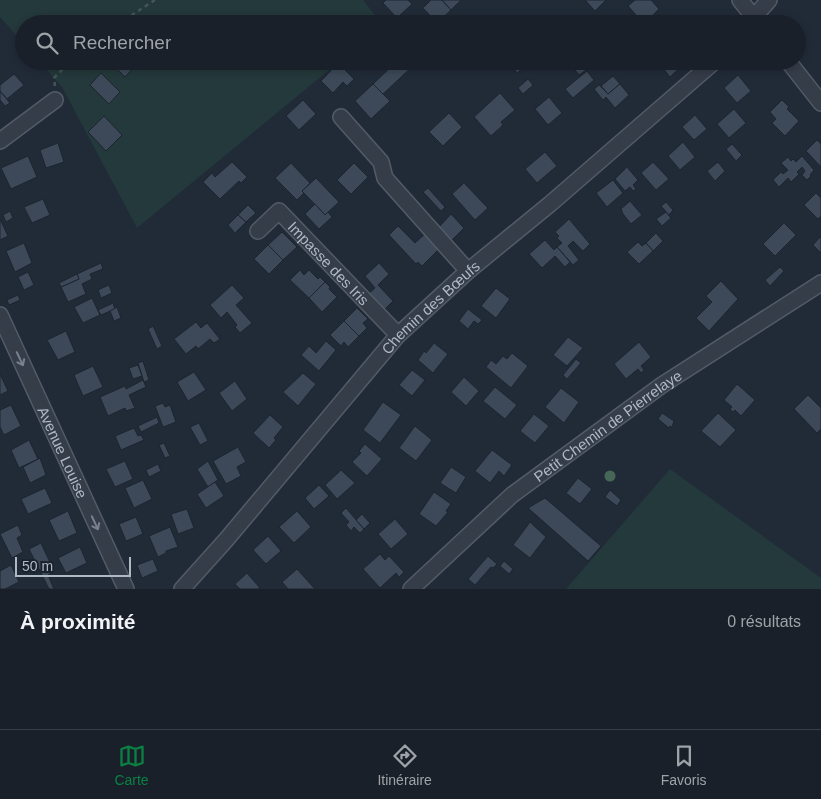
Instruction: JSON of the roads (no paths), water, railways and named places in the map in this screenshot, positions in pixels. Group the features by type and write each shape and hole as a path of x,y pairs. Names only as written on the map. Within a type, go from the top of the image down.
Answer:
{"street":[{"path":"740,0 750,15"},
{"path":"759,15 769,0"},
{"path":"763,15 780,0"},
{"name":"Chemin des Bœufs","path":"182,589 226,540 398,335 468,271 550,204 704,70"},
{"path":"795,70 821,104"},
{"path":"0,141 55,100"},
{"path":"341,117 381,162 386,178 468,271"},
{"name":"Impasse des Iris","path":"258,231 279,212 398,335"},
{"name":"Petit Chemin de Pierrelaye","path":"412,589 512,495 662,385 821,283"},
{"name":"Avenue Louise","path":"0,315 126,589"}]}
